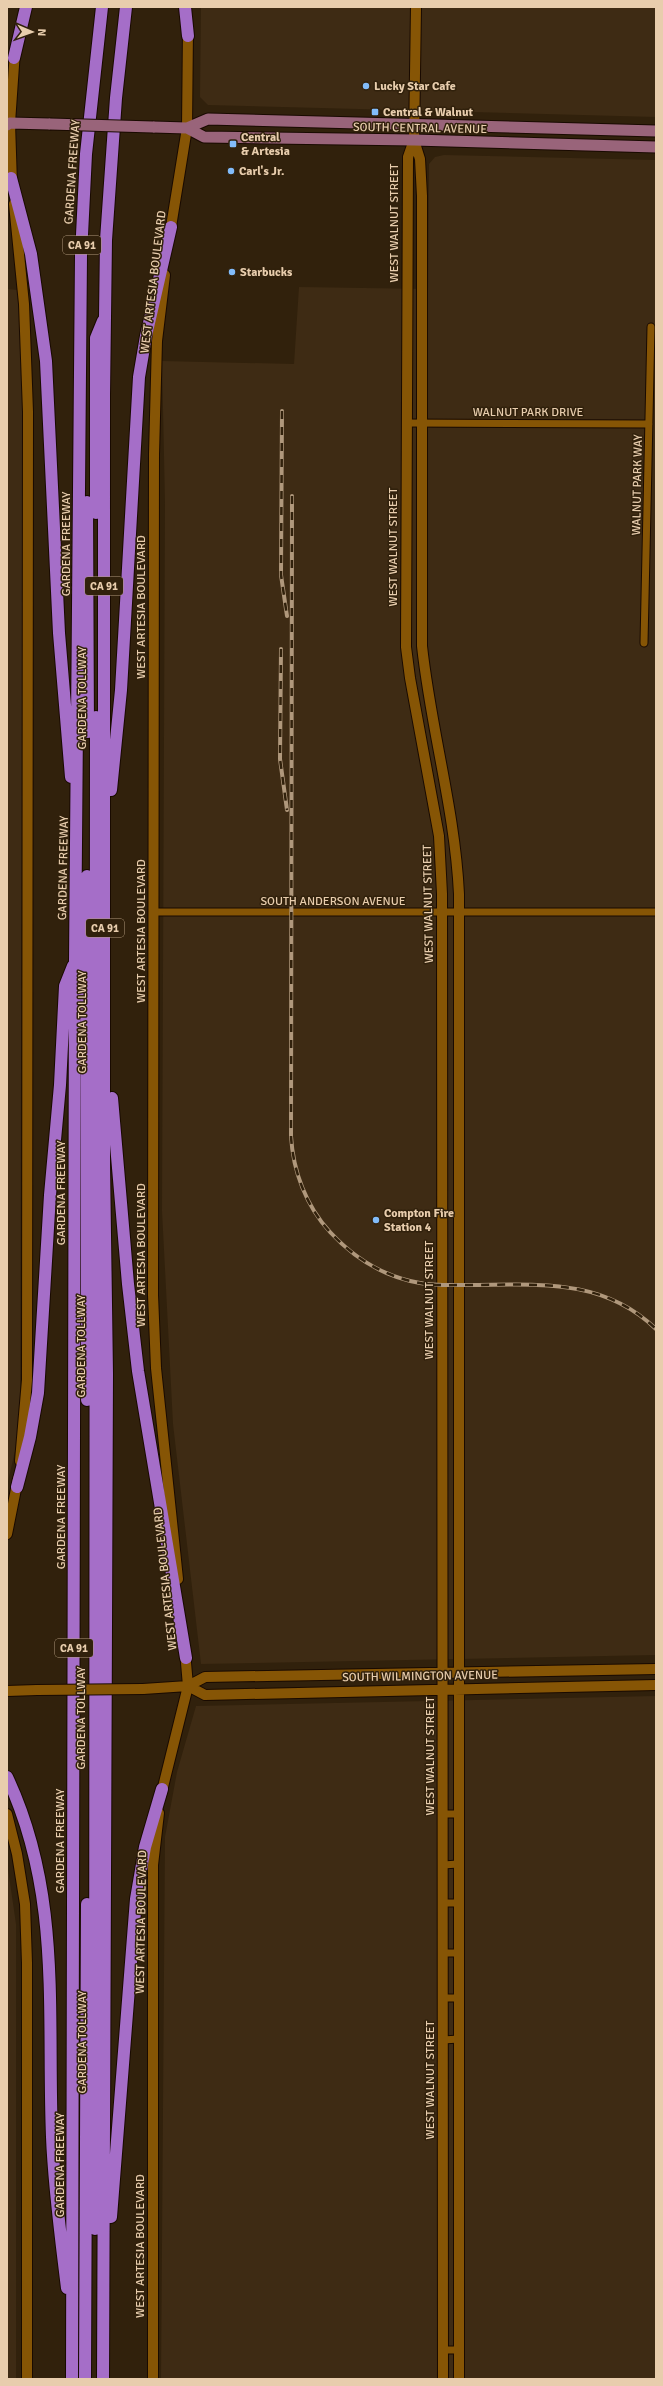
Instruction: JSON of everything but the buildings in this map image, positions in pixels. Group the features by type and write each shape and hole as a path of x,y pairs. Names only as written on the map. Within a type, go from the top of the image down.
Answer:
{"highway":[{"path":"14,58 26,7"},
{"name":"GARDENA FREEWAY","path":"72,2379 74,2335 76,961 83,226 86,154 102,7"},
{"name":"CA 91","path":"103,2379 102,2332 106,2032 107,1374 104,1164 106,240 114,121 126,7"},
{"path":"186,7 188,36"},
{"path":"11,178 31,254 46,361 59,633 78,852"},
{"path":"105,859 121,690 139,377 146,336 171,227"},
{"name":"GARDENA TOLLWAY","path":"95,2379 96,338 106,314"},
{"name":"GARDENA TOLLWAY","path":"80,484 89,506 85,2379"},
{"path":"17,1487 30,1437 38,1393 50,1195 60,1086 64,986 76,961"},
{"path":"105,997 117,1169 138,1371 186,1658"},
{"path":"7,1776 22,1809 34,1849 45,1904 50,1970 52,2137 58,2222 74,2335"},
{"path":"102,2332 136,1899 146,1847 162,1789"}],"main road":[{"path":"7,1534 17,1487 28,1372 28,420 23,296 11,178 8,123 14,58 21,7"},
{"path":"416,7 414,140 420,159 422,196 422,646 425,676 457,853 459,2379"},
{"name":"WEST ARTESIA BOULEVARD","path":"153,2379 153,1865 162,1789 188,1686 156,1368 153,1295 154,462 157,341 171,227 177,201 187,128 188,36"},
{"name":"SOUTH CENTRAL AVENUE","path":"8,123 187,128 208,119 656,131"},
{"path":"273,121 278,139"},
{"name":"SOUTH CENTRAL AVENUE","path":"187,128 204,137 414,140 656,147"},
{"name":"WEST WALNUT STREET","path":"414,140 408,158 406,647 410,678 439,836 442,911 444,2379"},
{"name":"SOUTH WILMINGTON AVENUE","path":"7,1691 143,1689 188,1686 205,1677 656,1669"},
{"name":"SOUTH WILMINGTON AVENUE","path":"188,1686 205,1695 656,1685"},
{"path":"7,1814 17,1854 25,1904 27,1963 27,2379"}],"street":[{"name":"WALNUT PARK WAY","path":"644,643 651,327"},
{"name":"WALNUT PARK DRIVE","path":"406,423 649,424"},
{"name":"SOUTH ANDERSON AVENUE","path":"154,912 656,912"},
{"path":"443,1814 458,1814"},
{"path":"443,1864 458,1864"},
{"path":"443,1902 458,1903"},
{"path":"443,1953 459,1953"},
{"path":"443,1998 459,1998"},
{"path":"443,2040 459,2040"},
{"path":"443,2350 459,2350"}],"shaded area":[{"path":"201,7 656,7 656,117 208,105 200,97"},
{"path":"444,155 656,160 656,1655 201,1664 173,1424 162,1211 165,503 162,361 294,364 299,287 428,289 429,164 435,157"},
{"path":"7,289 18,290 23,360 20,1429 7,1486"},
{"path":"656,1696 656,2379 161,2379 165,1837 177,1772 196,1706"},
{"path":"7,1862 16,1924 16,2379 7,2379"}],"railway":[{"path":"282,411 281,575 287,616"},
{"path":"292,496 291,1136 292,1149 302,1187 314,1211 330,1232 349,1250 382,1271 407,1280 432,1285 544,1285 591,1292 614,1300 635,1312 656,1329"},
{"path":"281,649 280,759 287,810"}],"place":[{"name":"Lucky Star Cafe","path":"366,86"},
{"name":"Central & Walnut","path":"375,112"},
{"name":"Central & Artesia","path":"233,144"},
{"name":"Carl's Jr.","path":"231,171"},
{"name":"Starbucks","path":"232,272"},
{"name":"Compton Fire Station 4","path":"376,1220"}]}
